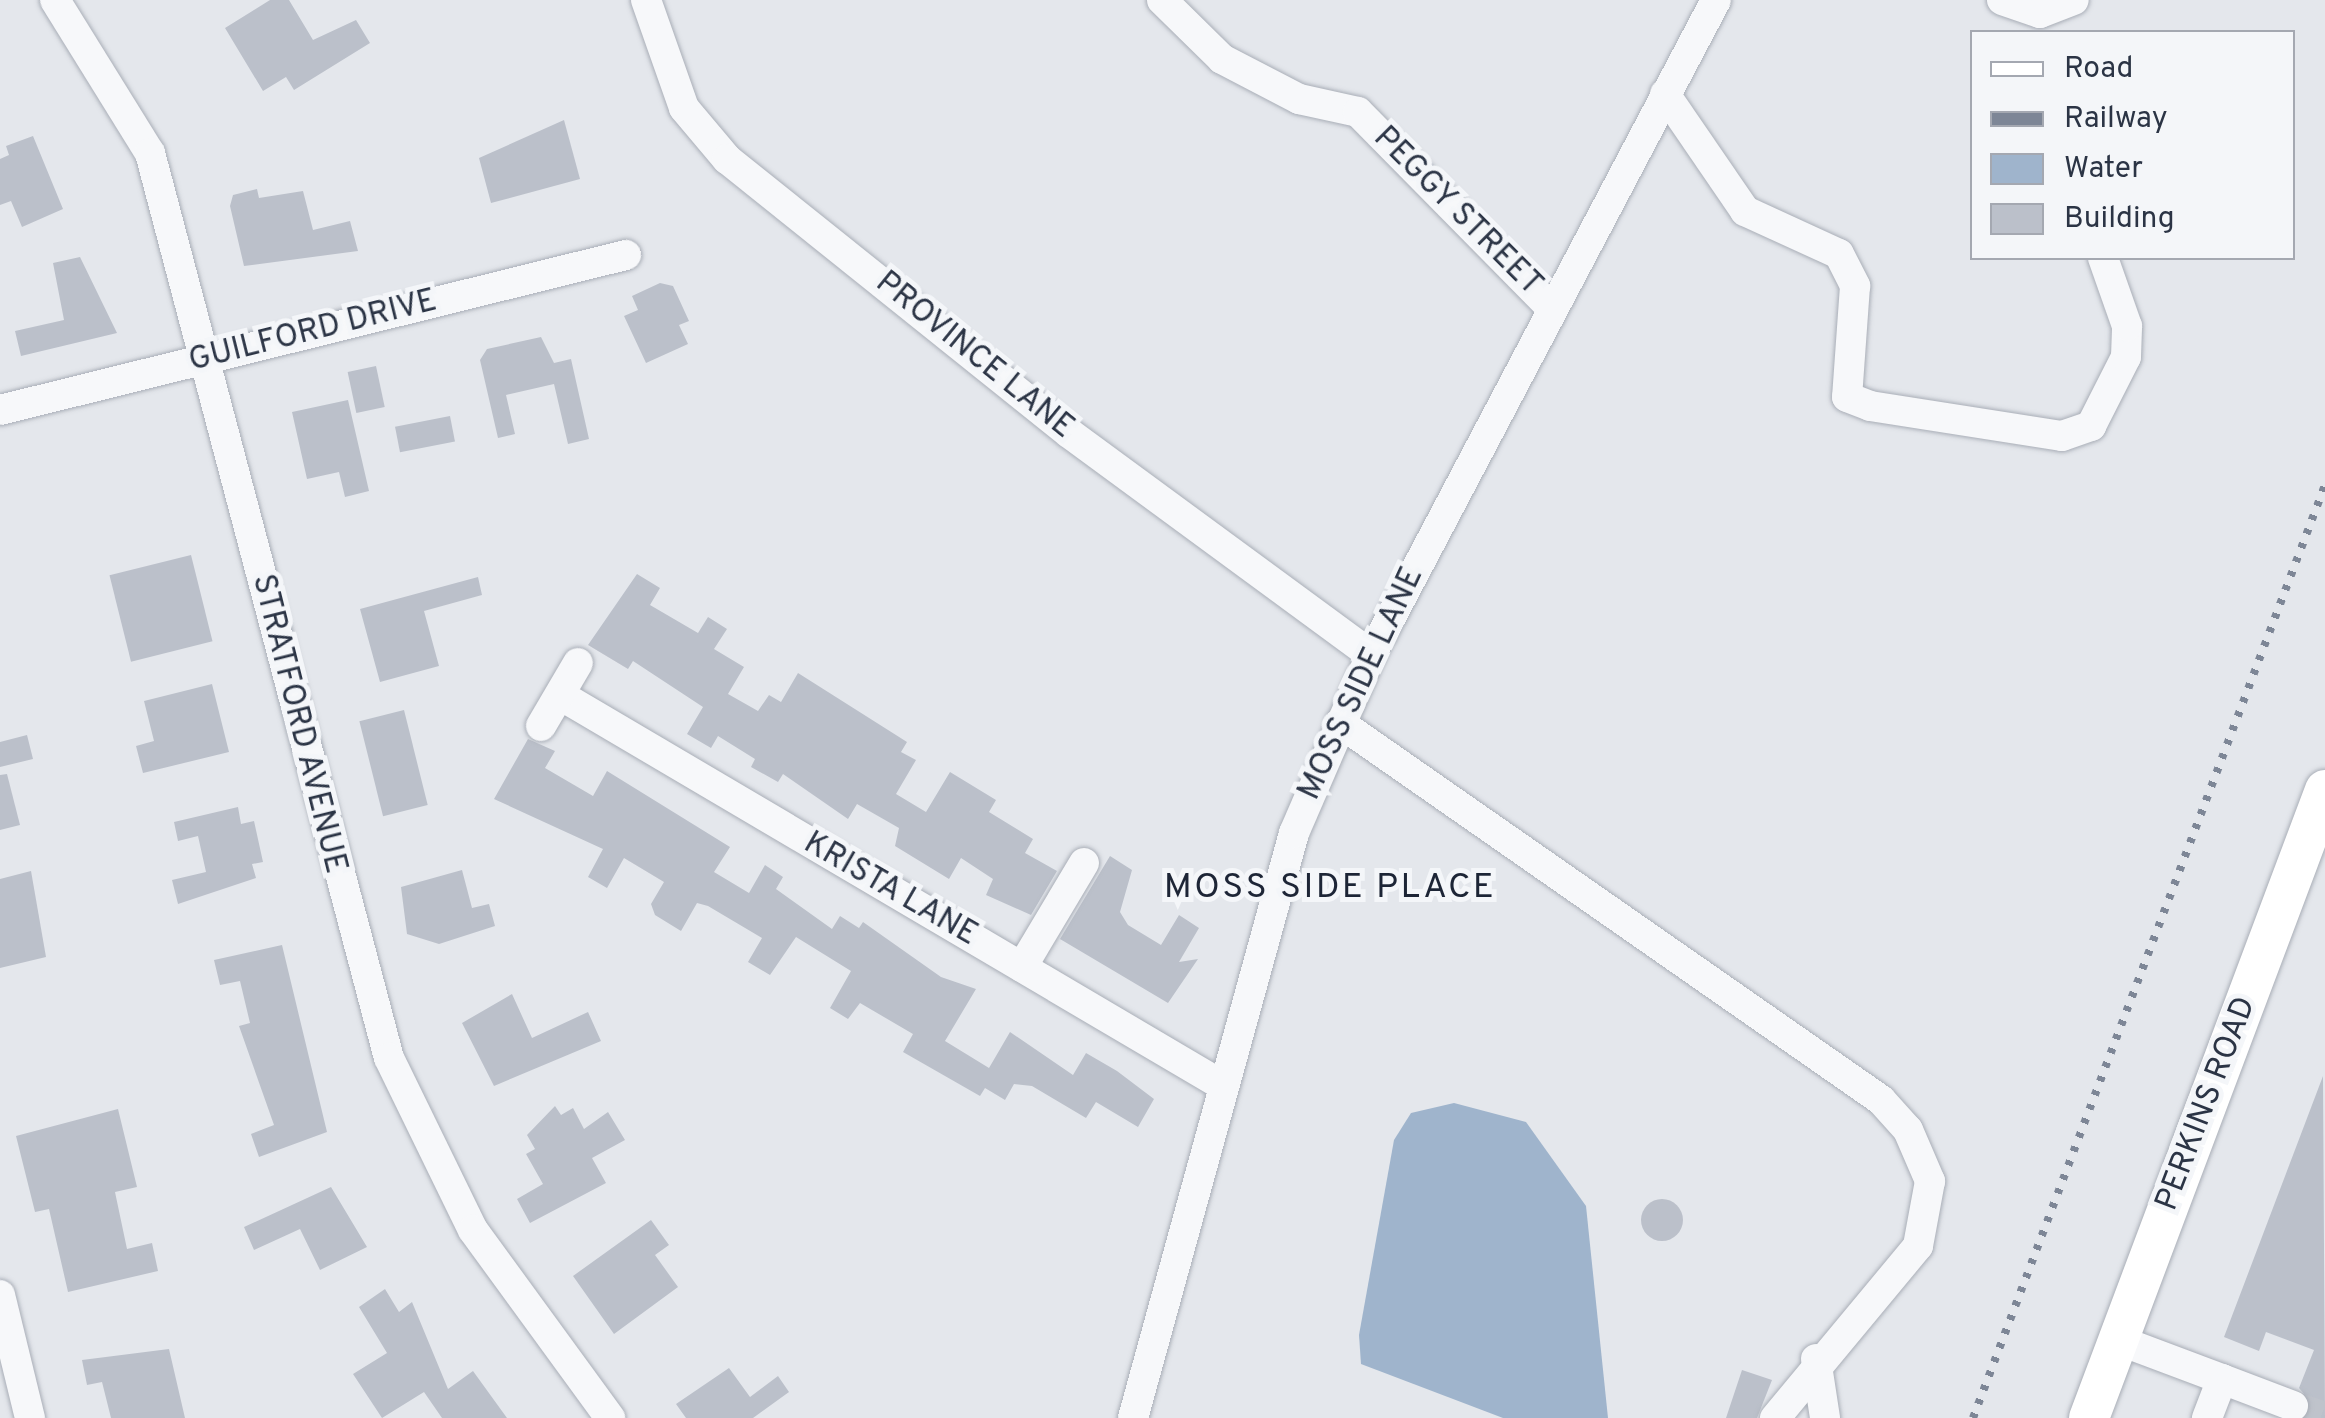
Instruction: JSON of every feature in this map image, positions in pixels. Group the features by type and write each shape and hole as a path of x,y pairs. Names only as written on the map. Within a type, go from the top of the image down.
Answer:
{"main road":[{"name":"PERKINS ROAD","path":"2089,1418 2324,793"}],"street":[{"name":"STRATFORD AVENUE","path":"54,0 150,154 389,1058 473,1230 610,1418"},
{"name":"PROVINCE LANE","path":"646,0 684,108 727,159 1069,433 1371,656"},
{"name":"PEGGY STREET","path":"1162,0 1222,59 1299,99 1358,112 1550,307"},
{"name":"MOSS SIDE LANE","path":"1132,1418 1220,1084 1294,833 1371,656 1550,307 1716,0"},
{"path":"2002,0 2018,11 2062,2"},
{"path":"1665,94 1744,211 1839,254 1855,286 1847,397 1870,406 2062,436 2091,426 2126,356 2126,326 2104,260"},
{"name":"GUILFORD DRIVE","path":"0,410 626,255"},
{"path":"540,726 578,664"},
{"name":"KRISTA LANE","path":"560,696 1220,1084"},
{"path":"1340,723 1881,1100 1908,1130 1930,1181 1918,1246 1816,1359 1775,1418"},
{"path":"1022,968 1084,863"},
{"path":"0,1295 30,1418"},
{"path":"2118,1340 2293,1406"},
{"path":"1816,1359 1825,1418"},
{"path":"2207,1418 2222,1379"}],"water":[{"path":"1454,1103 1526,1122 1586,1206 1608,1418 1503,1418 1361,1364 1359,1335 1394,1140 1411,1113"}],"building":[{"path":"270,0 289,0 313,40 356,20 370,43 294,90 286,77 263,91 225,28"},
{"path":"564,120 580,179 491,203 479,158"},
{"path":"33,136 63,209 22,227 11,201 0,205 0,159 9,155 6,146"},
{"path":"257,189 259,198 303,191 313,230 350,221 358,251 244,266 230,206 233,195"},
{"path":"80,257 117,333 21,356 15,331 64,320 53,263"},
{"path":"660,283 673,286 689,321 679,325 688,344 646,363 624,316 638,310 632,296"},
{"path":"541,337 554,363 571,359 589,439 568,444 554,384 506,395 515,434 498,438 480,360 487,349"},
{"path":"376,366 385,407 356,413 348,372"},
{"path":"348,400 369,491 345,497 339,472 307,479 292,412"},
{"path":"450,416 455,442 400,452 395,427"},
{"path":"191,555 213,641 131,662 109,575"},
{"path":"637,574 660,588 650,605 698,633 708,617 727,629 714,649 744,667 728,694 758,711 769,695 781,702 798,673 907,742 901,752 916,760 896,794 926,812 950,772 996,800 989,812 1033,839 1025,853 1057,871 1031,915 986,895 993,879 961,858 949,879 895,846 899,828 857,804 848,819 783,774 778,782 751,767 755,759 718,736 711,748 687,734 703,707 633,661 628,669 588,645"},
{"path":"478,577 482,595 424,611 439,666 380,682 360,609"},
{"path":"212,684 229,752 143,773 136,746 154,741 144,701"},
{"path":"404,710 428,805 383,816 359,721"},
{"path":"27,735 33,759 0,767 0,742"},
{"path":"528,739 555,751 545,768 593,796 607,771 730,847 714,872 749,893 765,865 783,877 776,889 832,929 840,916 859,928 863,922 941,977 976,989 945,1041 989,1068 1010,1032 1073,1075 1086,1053 1117,1071 1154,1099 1138,1127 1096,1102 1086,1118 1032,1086 1014,1084 1005,1100 985,1088 980,1096 903,1052 913,1034 860,1003 848,1019 830,1008 851,971 796,937 770,975 748,962 762,938 708,906 697,903 681,931 655,915 651,904 664,882 624,858 607,888 588,877 603,849 494,799"},
{"path":"7,774 20,825 0,830 0,775"},
{"path":"238,807 241,824 254,821 263,862 252,864 256,878 178,904 172,880 206,872 198,836 178,841 174,822"},
{"path":"1110,856 1132,870 1120,912 1128,925 1161,945 1179,915 1199,928 1179,962 1198,959 1168,1003 1060,939"},
{"path":"462,870 472,908 489,904 495,926 439,944 407,934 401,887"},
{"path":"31,871 46,957 0,968 0,879"},
{"path":"282,945 327,1132 259,1157 251,1134 274,1125 239,1026 250,1023 240,981 220,985 214,960"},
{"path":"512,994 532,1038 588,1012 601,1041 494,1086 462,1023"},
{"path":"2323,1076 2325,1418 2307,1418 2311,1402 2299,1388 2314,1350 2266,1332 2259,1351 2224,1337"},
{"path":"555,1106 561,1115 573,1108 584,1129 608,1112 625,1140 592,1158 606,1183 530,1223 517,1199 543,1184 526,1154 535,1149 527,1135"},
{"path":"118,1109 137,1187 115,1192 127,1249 152,1243 158,1271 68,1292 49,1209 35,1212 16,1136"},
{"path":"331,1187 367,1247 320,1270 300,1229 254,1250 244,1227"},
{"path":"1662,1199 1677,1205 1683,1220 1677,1235 1662,1241 1647,1235 1641,1220 1647,1205"},
{"path":"651,1220 669,1245 655,1255 678,1287 614,1334 573,1276"},
{"path":"385,1289 399,1312 412,1302 448,1389 473,1371 507,1418 442,1418 424,1392 382,1418 353,1374 387,1353 359,1307"},
{"path":"169,1349 185,1418 111,1418 102,1382 87,1385 82,1360"},
{"path":"729,1368 750,1397 778,1376 789,1392 753,1418 686,1418 676,1404"},
{"path":"1742,1370 1772,1380 1757,1418 1726,1418"}],"tunnel":[{"path":"2293,1406 2325,1417"}],"railway":[{"path":"1973,1418 2325,485"}],"district":[{"name":"MOSS SIDE PLACE","path":"1330,888"}]}
